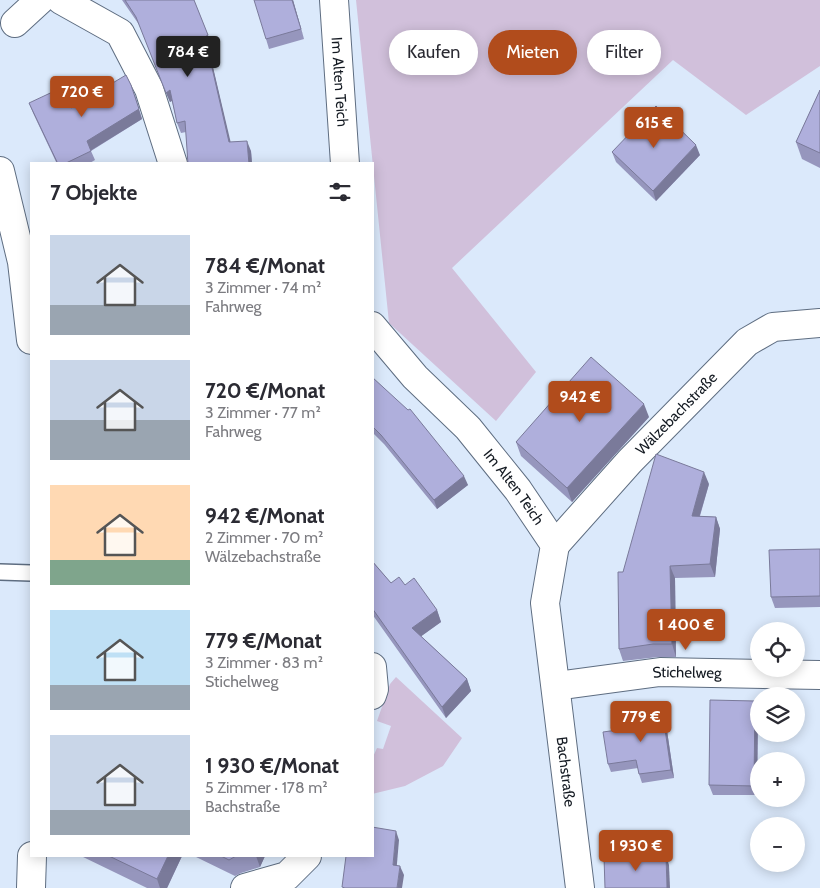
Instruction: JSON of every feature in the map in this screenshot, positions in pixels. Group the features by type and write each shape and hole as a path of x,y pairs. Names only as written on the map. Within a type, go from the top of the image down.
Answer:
{"street":[{"path":"15,24 40,0"},
{"path":"61,0 120,33 149,89 171,162"},
{"name":"Im Alten Teich","path":"334,0 345,162"},
{"path":"0,171 22,262 30,331"},
{"name":"Wälzebachstraße","path":"555,545 630,461 747,342 773,327 820,323"},
{"name":"Im Alten Teich","path":"374,328 415,377 468,428 518,490 555,545"},
{"path":"555,545 545,603 556,686"},
{"name":"Stichelweg","path":"556,686 660,672 820,675"},
{"name":"Bachstraße","path":"556,686 580,888"},
{"path":"31,888 32,857"},
{"path":"246,888 287,876 306,857"}],"lane":[{"path":"0,572 30,573"}],"shaded area":[{"path":"356,0 820,0 820,66 746,115 673,60 661,71 661,30 587,30 587,75 657,75 452,268 536,372 496,421 389,323"},
{"path":"396,677 462,738 443,766 405,786 374,794 374,755 377,748 383,749 391,726 377,721 390,684"}],"building":[{"path":"125,0 194,0 208,35 205,37 229,142 247,141 249,162 188,162 185,121 177,123 170,90 166,93 136,17"},
{"path":"254,0 292,0 301,29 266,39"},
{"path":"126,75 139,109 87,141 91,151 68,162 57,162 29,103 61,88 71,108"},
{"path":"820,90 820,153 796,142"},
{"path":"656,106 696,145 653,191 612,152"},
{"path":"591,357 644,404 567,488 516,442"},
{"path":"374,379 408,410 410,409 464,476 434,500 374,428"},
{"path":"656,454 704,472 692,516 716,517 710,564 670,566 672,644 653,644 619,649 618,572 623,572"},
{"path":"820,549 820,596 771,597 769,550"},
{"path":"374,563 391,583 399,577 405,585 414,578 437,610 412,628 467,679 442,707 374,611"},
{"path":"710,700 750,701 750,742 755,742 754,752 750,752 750,786 709,785"},
{"path":"662,709 671,770 639,774 636,760 608,764 603,732 632,728 630,713"},
{"path":"374,827 396,831 393,865 400,866 397,888 342,887 346,857 374,857"},
{"path":"666,855 667,888 605,888 604,857"},
{"path":"111,857 168,857 157,879"},
{"path":"223,857 234,857 229,860"}]}
